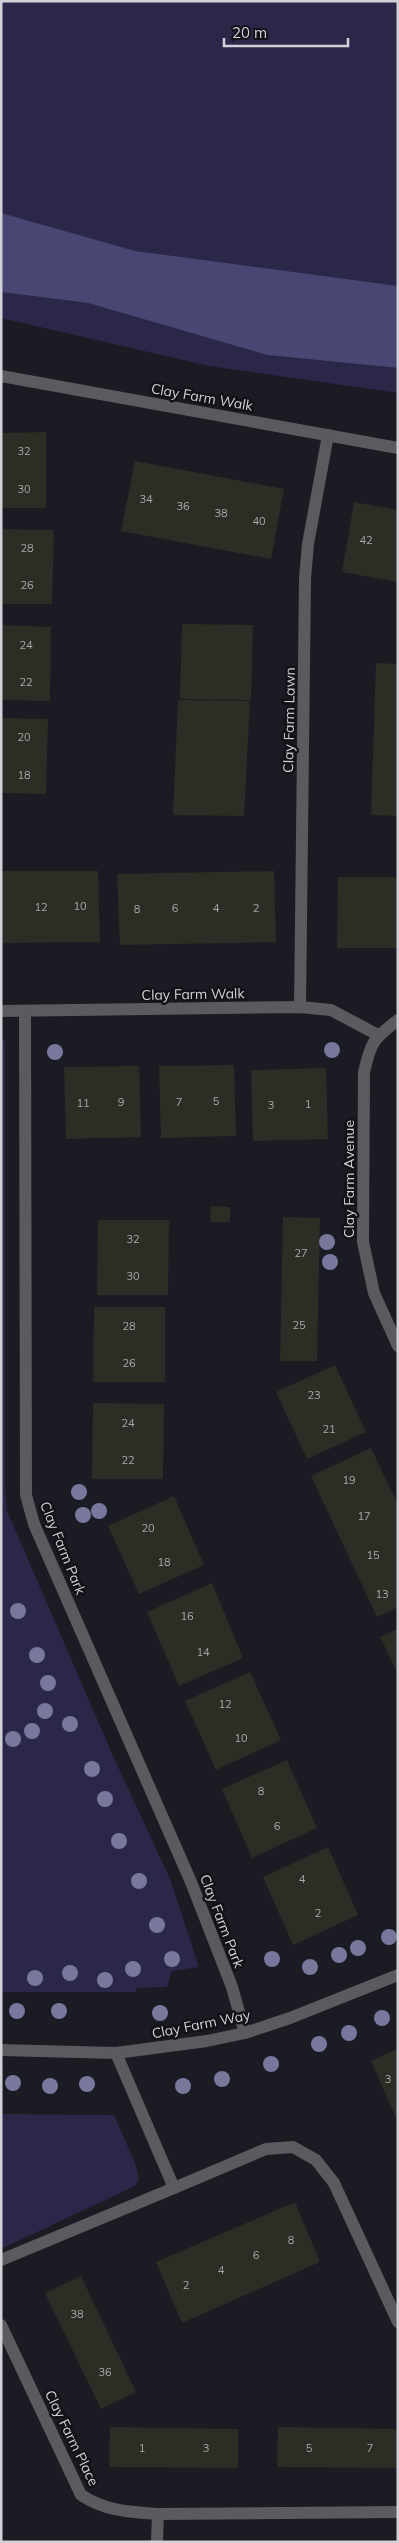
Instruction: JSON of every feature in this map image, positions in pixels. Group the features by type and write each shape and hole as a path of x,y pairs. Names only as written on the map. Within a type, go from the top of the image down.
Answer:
{"street":[{"name":"Clay Farm Walk","path":"1,376 398,448"},
{"name":"Clay Farm Lawn","path":"300,1007 305,578 308,544 328,435"},
{"name":"Clay Farm Walk","path":"1,1011 300,1007 331,1010 378,1035"},
{"name":"Clay Farm Park","path":"25,1011 26,1495 34,1524 191,1882 232,1987 245,2033"},
{"name":"Clay Farm Avenue","path":"398,1020 378,1035 370,1046 364,1072 363,1242 374,1293 398,1346"},
{"name":"Clay Farm Way","path":"1,2050 116,2052 166,2048 245,2033 290,2018 398,1975"},
{"path":"116,2052 174,2188"},
{"path":"1,2260 266,2149 293,2146 316,2160 334,2183 398,2322"},
{"name":"Clay Farm Place","path":"1,2325 81,2495 101,2507 115,2511 158,2514 398,2512"},
{"path":"157,2542 158,2514"}],"shaded area":[{"path":"1,1 398,1 398,347 1,266"},
{"path":"1,213 135,251 398,286 398,368 267,355 88,303 1,292"},
{"path":"1,292 88,303 267,355 398,368 398,393 209,366 1,318"},
{"path":"1,1036 5,1041 5,1492 7,1511 114,1758 170,1879 199,1967 172,1971 167,1987 136,1988 136,1992 1,1992"},
{"path":"1,2114 114,2115 135,2163 139,2179 135,2186 1,2249"}],"building":[{"path":"46,432 46,508 1,508 1,433"},
{"path":"135,461 284,489 271,559 121,531"},
{"path":"354,502 398,510 398,582 342,572"},
{"path":"1,529 54,530 52,604 1,604"},
{"path":"182,624 253,625 251,700 180,699"},
{"path":"1,625 51,627 50,701 1,700"},
{"path":"376,663 398,664 398,816 371,815"},
{"path":"178,700 250,701 244,816 173,815"},
{"path":"1,718 48,719 46,794 1,793"},
{"path":"1,871 98,871 100,942 1,943"},
{"path":"274,871 276,942 120,945 117,874"},
{"path":"338,877 398,877 398,948 337,948"},
{"path":"234,1065 236,1136 161,1138 159,1066"},
{"path":"139,1066 141,1137 66,1139 64,1067"},
{"path":"326,1068 328,1139 253,1141 251,1070"},
{"path":"211,1206 230,1207 230,1222 210,1222"},
{"path":"283,1217 320,1218 317,1361 280,1361"},
{"path":"98,1220 169,1220 168,1295 97,1295"},
{"path":"94,1307 165,1307 165,1382 93,1382"},
{"path":"335,1365 366,1432 307,1459 276,1392"},
{"path":"93,1403 164,1404 163,1479 92,1479"},
{"path":"371,1448 398,1505 398,1607 377,1617 311,1476"},
{"path":"174,1496 204,1565 139,1594 108,1526"},
{"path":"212,1583 243,1658 179,1686 147,1612"},
{"path":"398,1629 398,1674 380,1637"},
{"path":"250,1672 281,1740 216,1770 185,1701"},
{"path":"287,1760 317,1828 252,1858 222,1789"},
{"path":"328,1847 358,1915 293,1945 263,1877"},
{"path":"398,2048 398,2122 371,2061"},
{"path":"295,2202 320,2262 182,2323 156,2262"},
{"path":"81,2276 136,2392 101,2409 45,2293"},
{"path":"110,2427 238,2429 238,2468 109,2467"},
{"path":"278,2427 398,2429 398,2468 277,2467"}]}
